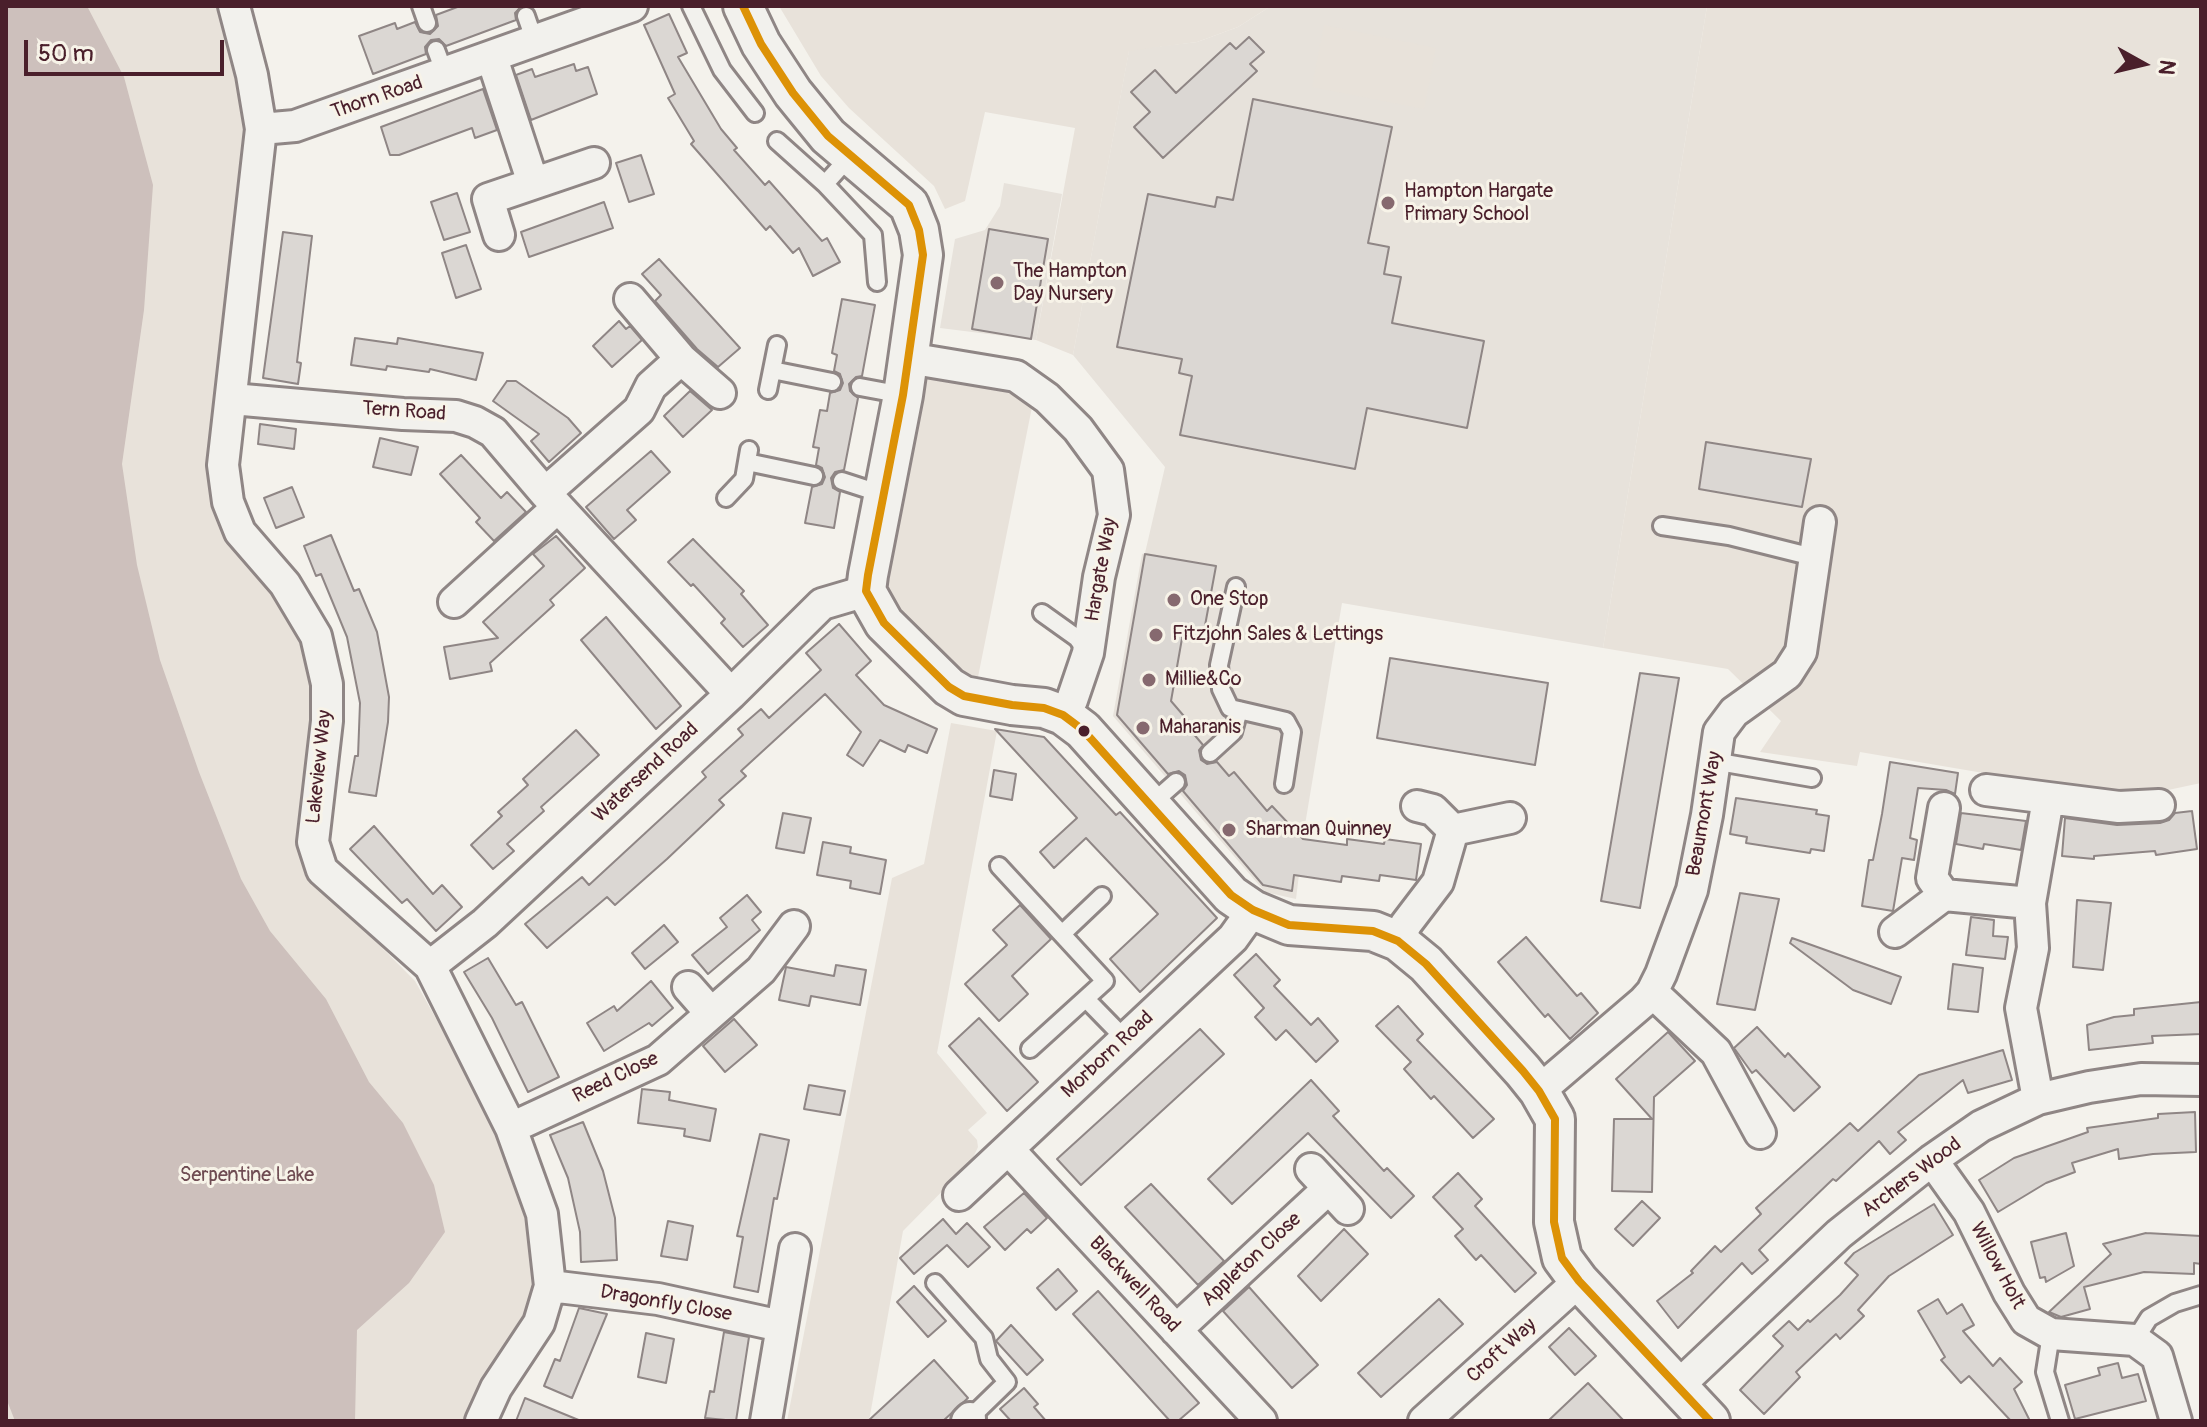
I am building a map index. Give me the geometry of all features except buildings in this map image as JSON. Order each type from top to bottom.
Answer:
[{"type":"street","name":"Lakeview Way","points":[[234,6],[252,75],[261,129],[223,465],[228,502],[240,532],[285,584],[316,636],[327,684],[327,721],[313,842],[322,870],[430,966],[511,1128],[542,1214],[550,1286],[539,1323],[496,1388],[481,1421]]},
{"type":"street","name":"Thorn Road","points":[[261,129],[295,126],[441,62],[492,58],[530,29],[632,6]]},
{"type":"street","points":[[743,6],[761,44],[793,93],[828,136],[909,205],[919,230],[923,255],[906,377],[866,591],[884,623],[949,687],[964,696],[1044,708],[1063,715],[1083,730],[1163,794],[1231,895],[1253,910],[1289,925],[1373,931],[1398,941],[1426,964],[1539,1091],[1555,1119],[1554,1222],[1562,1258],[1579,1281],[1710,1421]]},
{"type":"street","points":[[492,58],[533,183]]},
{"type":"street","points":[[499,235],[488,199],[594,163]]},
{"type":"street","points":[[630,299],[681,359],[720,393]]},
{"type":"street","points":[[454,602],[639,410],[651,386],[681,359]]},
{"type":"street","name":"Hargate Way","points":[[906,377],[1016,376],[1047,398],[1078,429],[1108,470],[1114,515],[1099,577],[1088,653],[1072,700],[1063,715]]},
{"type":"street","name":"Tern Road","points":[[232,399],[456,416],[493,432],[731,694]]},
{"type":"street","name":"Beaumont Way","points":[[1539,1091],[1652,992],[1661,974],[1692,890],[1719,732],[1734,712],[1787,674],[1801,652],[1820,522]]},
{"type":"street","name":"Watersend Road","points":[[430,966],[485,923],[731,694],[822,604],[866,591]]},
{"type":"street","points":[[1986,790],[2119,807],[2159,805]]},
{"type":"street","points":[[2038,1099],[2021,1008],[2033,948],[2030,903],[2048,799]]},
{"type":"street","points":[[1417,806],[1433,810],[1453,830]]},
{"type":"street","points":[[1944,808],[1932,878],[1944,895]]},
{"type":"street","points":[[1453,830],[1510,818]]},
{"type":"street","points":[[1398,941],[1406,924],[1438,882],[1453,830]]},
{"type":"street","points":[[1895,932],[1944,895],[2030,903]]},
{"type":"street","name":"Morborn Road","points":[[959,1195],[1233,938],[1253,910]]},
{"type":"street","name":"Reed Close","points":[[511,1128],[658,1060],[761,970],[794,926]]},
{"type":"street","points":[[688,987],[710,1012]]},
{"type":"street","points":[[1652,992],[1716,1052],[1760,1133]]},
{"type":"street","name":"Archers Wood","points":[[1677,1387],[1839,1234],[1932,1160],[1981,1126],[2038,1099],[2089,1087],[2141,1079],[2201,1080]]},
{"type":"street","name":"Blackwell Road","points":[[1008,1149],[1261,1421]]},
{"type":"street","name":"Willow Holt","points":[[1932,1160],[1969,1212],[2009,1293],[2026,1320],[2051,1334]]},
{"type":"street","name":"Appleton Close","points":[[1176,1330],[1329,1189]]},
{"type":"street","points":[[766,1421],[795,1249]]},
{"type":"street","name":"Croft Way","points":[[1424,1421],[1579,1281]]},
{"type":"street","name":"Dragonfly Close","points":[[550,1286],[658,1299],[781,1326]]},
{"type":"street","points":[[2051,1334],[2135,1340],[2157,1356],[2176,1421]]},
{"type":"lane","points":[[421,6],[427,23]]},
{"type":"lane","points":[[691,6],[722,70],[755,113]]},
{"type":"lane","points":[[777,141],[825,184],[873,235],[877,282]]},
{"type":"lane","points":[[825,184],[851,155]]},
{"type":"lane","points":[[768,390],[777,345]]},
{"type":"lane","points":[[772,370],[832,382]]},
{"type":"lane","points":[[860,387],[906,377]]},
{"type":"lane","points":[[726,498],[744,479],[748,456],[814,476]]},
{"type":"lane","points":[[842,481],[882,494]]},
{"type":"lane","points":[[1662,526],[1729,536],[1813,557]]},
{"type":"lane","points":[[1236,587],[1219,665],[1221,689],[1230,708],[1286,721],[1292,732],[1284,784]]},
{"type":"lane","points":[[1042,613],[1077,638],[1088,653]]},
{"type":"lane","points":[[1210,753],[1233,732],[1239,710]]},
{"type":"lane","points":[[1713,761],[1812,778]]},
{"type":"lane","points":[[999,866],[1105,981],[1030,1049]]},
{"type":"lane","points":[[1062,934],[1102,896]]},
{"type":"lane","points":[[1087,1000],[1125,1039]]},
{"type":"lane","points":[[935,1283],[984,1338],[989,1359],[1007,1382],[969,1420]]},
{"type":"lane","points":[[2135,1340],[2149,1318],[2175,1303],[2201,1295]]},
{"type":"lane","points":[[2051,1334],[2045,1372],[2060,1421]]},
{"type":"shaded area","name":"Serpentine Lake","points":[[6,6],[87,6],[124,77],[153,185],[144,310],[122,464],[137,565],[160,660],[241,879],[270,931],[326,999],[369,1082],[403,1123],[434,1185],[445,1232],[409,1283],[357,1330],[355,1421],[15,1421],[6,1398]]},
{"type":"shaded area","name":"Hampton Hargate Primary School","points":[[1271,6],[1707,6],[1603,648],[1342,603],[1305,825],[1296,899],[1265,892],[1113,716],[1142,554],[1145,553],[1165,467],[1073,355],[1129,50],[1197,42],[1238,27]]},
{"type":"shaded area","name":"The Hampton Day Nursery","points":[[1004,183],[1062,194],[1036,340],[940,328],[955,239],[985,230],[1000,206]]},
{"type":"green space","name":"Serpentine Lake","points":[[6,6],[220,6],[241,71],[249,130],[213,443],[308,649],[317,694],[314,879],[415,981],[487,1110],[514,1167],[528,1213],[534,1286],[529,1309],[519,1337],[468,1421],[6,1421]]},
{"type":"green space","points":[[779,6],[1271,6],[1238,27],[1197,42],[1129,51],[1073,355],[1036,340],[1075,128],[985,112],[965,201],[945,209],[934,186],[849,108],[821,76]]},
{"type":"green space","points":[[1707,6],[2201,6],[2201,783],[2168,790],[2101,793],[1860,752],[1857,766],[1760,752],[1781,721],[1728,669],[1603,648]]},
{"type":"green space","points":[[1324,25],[1436,48],[1424,109],[1312,87]]},
{"type":"green space","points":[[932,375],[1034,397],[977,682],[946,669],[905,625],[877,574],[920,380]]},
{"type":"green space","points":[[951,723],[997,731],[937,1053],[987,1113],[968,1130],[977,1140],[978,1147],[971,1162],[903,1231],[869,1421],[787,1421],[892,878],[924,864]]},
{"type":"transit line","points":[[743,6],[761,44],[793,93],[828,136],[909,205],[919,230],[923,255],[903,395],[866,591],[884,623],[949,687],[964,696],[1044,708],[1063,715],[1083,730],[1231,895],[1253,910],[1289,925],[1373,931],[1398,941],[1426,964],[1523,1071],[1555,1119],[1554,1222],[1562,1258],[1579,1281],[1710,1421]]},
{"type":"place","name":"Hampton Hargate Primary School","points":[[1388,203]]},
{"type":"place","name":"The Hampton Day Nursery","points":[[997,283]]},
{"type":"place","name":"One Stop","points":[[1174,600]]},
{"type":"place","name":"Fitzjohn Sales & Lettings","points":[[1156,635]]},
{"type":"place","name":"Millie&Co","points":[[1149,680]]},
{"type":"place","name":"Maharanis","points":[[1143,728]]},
{"type":"place","name":"Sharman Quinney","points":[[1229,830]]}]
